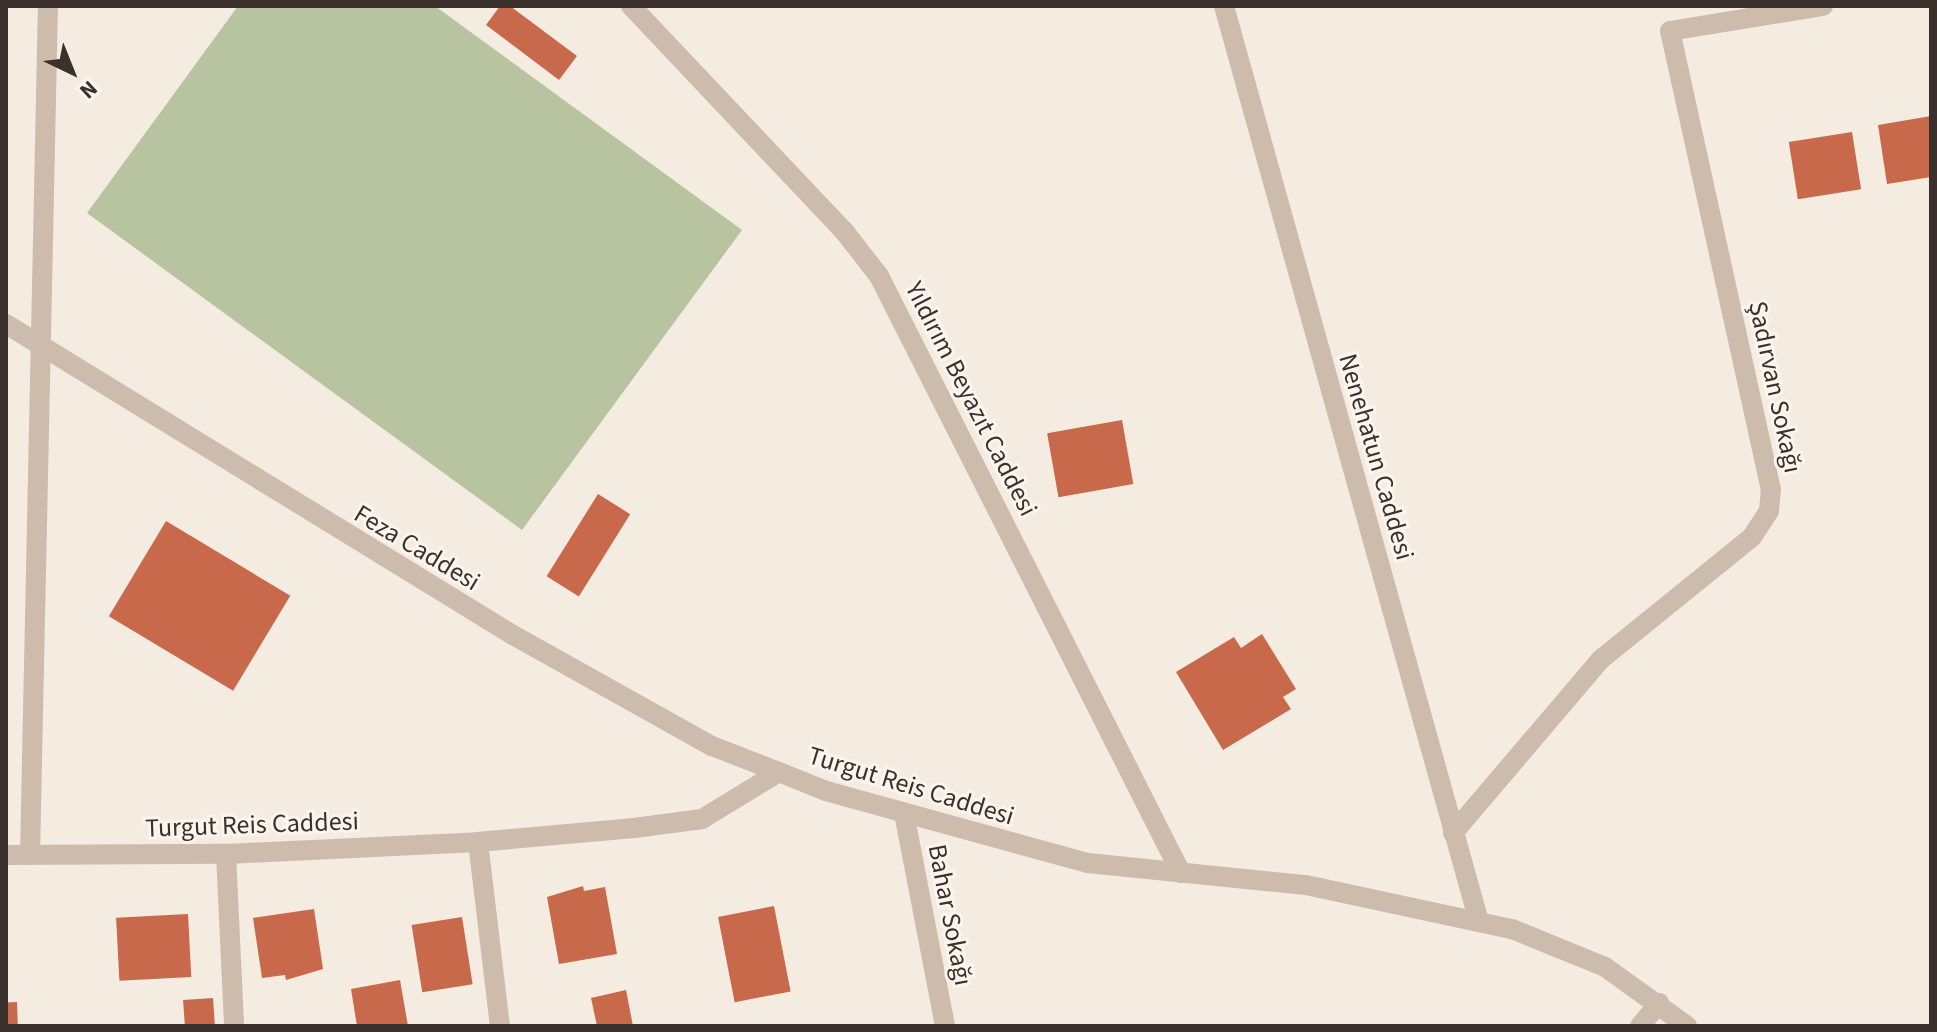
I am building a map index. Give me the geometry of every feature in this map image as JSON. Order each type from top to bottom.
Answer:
[{"type":"street","points":[[30,855],[48,6]]},
{"type":"street","name":"Yıldırım Beyazıt Caddesi","points":[[631,6],[844,231],[879,276],[1181,873]]},
{"type":"street","name":"Nenehatun Caddesi","points":[[1224,6],[1479,922]]},
{"type":"street","name":"Şadırvan Sokağı","points":[[1453,833],[1600,660],[1752,537],[1769,511],[1771,490],[1670,31],[1823,6]]},
{"type":"street","name":"Feza Caddesi","points":[[6,324],[39,348],[513,635],[712,746],[779,772]]},
{"type":"street","name":"Turgut Reis Caddesi","points":[[6,855],[226,854],[478,842],[702,819],[779,772],[904,813],[1088,863],[1306,885],[1512,929],[1605,967],[1687,1026]]},
{"type":"street","name":"Bahar Sokağı","points":[[904,813],[945,1026]]},
{"type":"street","points":[[478,842],[500,1026]]},
{"type":"street","points":[[226,854],[234,1026]]},
{"type":"street","points":[[1640,1026],[1659,1003]]},
{"type":"green space","points":[[238,6],[435,6],[742,230],[522,530],[87,213]]},
{"type":"building","points":[[500,6],[510,6],[577,56],[559,80],[486,25]]},
{"type":"building","points":[[1931,116],[1931,177],[1887,184],[1878,125]]},
{"type":"building","points":[[1852,132],[1861,189],[1798,199],[1789,142]]},
{"type":"building","points":[[1122,420],[1133,484],[1058,497],[1047,433]]},
{"type":"building","points":[[598,494],[630,514],[579,596],[547,576]]},
{"type":"building","points":[[166,521],[290,596],[233,691],[109,616]]},
{"type":"building","points":[[1262,634],[1296,689],[1283,697],[1291,709],[1223,750],[1176,672],[1234,637],[1241,648]]},
{"type":"building","points":[[583,886],[584,891],[605,887],[617,954],[559,964],[547,897]]},
{"type":"building","points":[[774,906],[791,991],[735,1002],[718,917]]},
{"type":"building","points":[[314,909],[323,969],[286,980],[285,975],[262,978],[253,918]]},
{"type":"building","points":[[188,914],[191,977],[119,981],[116,918]]},
{"type":"building","points":[[462,917],[473,984],[422,992],[412,925]]},
{"type":"building","points":[[400,980],[408,1026],[357,1026],[351,989]]},
{"type":"building","points":[[626,990],[633,1026],[597,1026],[591,998]]},
{"type":"building","points":[[213,998],[215,1026],[185,1026],[183,1000]]},
{"type":"building","points":[[6,1002],[17,1002],[18,1026],[7,1026]]}]
